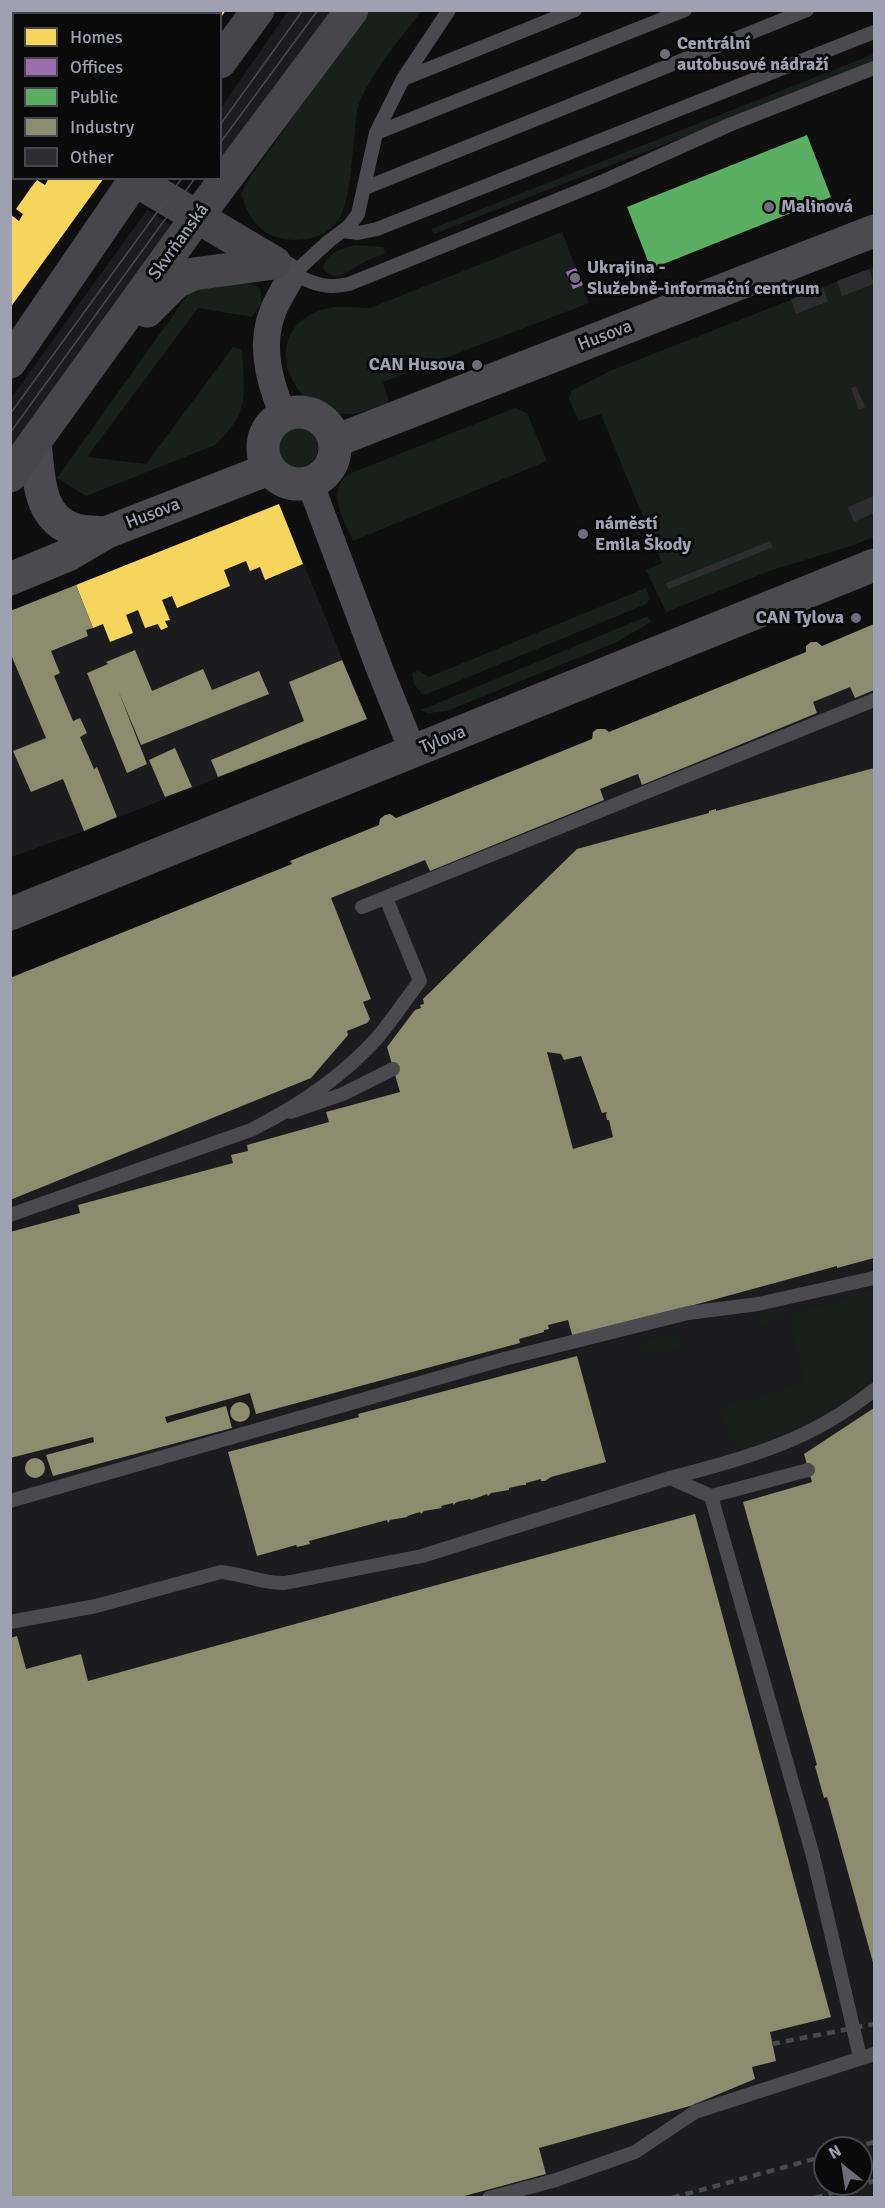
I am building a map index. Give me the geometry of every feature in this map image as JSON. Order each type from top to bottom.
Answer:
[{"type":"main road","points":[[222,59],[258,10]]},
{"type":"main road","name":"Skvrňanská","points":[[10,476],[197,217],[352,10]]},
{"type":"main road","points":[[10,362],[135,180]]},
{"type":"main road","points":[[138,180],[284,269]]},
{"type":"main road","points":[[89,369],[169,289],[184,278],[211,270],[284,269]]},
{"type":"street","name":"Husova","points":[[335,441],[874,231]]},
{"type":"street","points":[[283,414],[271,381],[267,362],[267,341],[284,269]]},
{"type":"street","points":[[294,411],[305,411],[325,421],[332,430],[335,441],[336,451],[333,461],[327,471],[310,483],[287,482],[277,477],[269,469],[263,457],[264,438],[273,422],[283,414],[294,411]]},
{"type":"street","points":[[35,442],[44,502],[56,520],[77,530],[105,532]]},
{"type":"street","name":"Husova","points":[[10,579],[57,560],[105,532],[269,469]]},
{"type":"street","points":[[310,483],[413,752]]},
{"type":"street","name":"Tylova","points":[[10,914],[874,565]]},
{"type":"lane","points":[[403,79],[575,10]]},
{"type":"lane","points":[[376,133],[685,10]]},
{"type":"lane","points":[[365,188],[807,10]]},
{"type":"lane","points":[[284,269],[343,231],[358,214],[376,133],[403,79],[451,12]]},
{"type":"lane","points":[[343,231],[358,233],[377,229],[874,32]]},
{"type":"lane","points":[[284,269],[319,286],[334,287],[349,284],[604,181],[729,125],[874,68]]},
{"type":"lane","points":[[362,907],[874,700]]},
{"type":"lane","points":[[275,1118],[337,1075],[378,1037],[420,981],[386,898]]},
{"type":"lane","points":[[10,1215],[251,1130],[275,1118],[343,1094],[393,1069]]},
{"type":"lane","points":[[10,1501],[504,1359],[688,1313],[758,1304],[874,1278]]},
{"type":"lane","points":[[10,1622],[96,1606],[221,1572],[237,1573],[268,1584],[285,1583],[422,1556],[670,1478],[750,1457],[798,1438],[851,1408],[874,1390]]},
{"type":"lane","points":[[670,1478],[711,1496],[808,1470]]},
{"type":"lane","points":[[711,1496],[813,1856],[860,2057]]},
{"type":"lane","points":[[489,2198],[556,2180],[635,2152],[695,2112],[874,2054]]},
{"type":"shaded area","points":[[288,11],[332,11],[222,158],[222,107]]},
{"type":"shaded area","points":[[369,11],[422,11],[379,68],[358,106],[349,188],[339,219],[323,234],[312,238],[288,240],[267,233],[255,222],[241,194],[251,176]]},
{"type":"shaded area","points":[[874,54],[874,63],[434,234],[431,229]]},
{"type":"shaded area","points":[[147,210],[173,226],[11,449],[11,398]]},
{"type":"shaded area","points":[[562,232],[589,303],[383,382],[389,402],[365,411],[340,414],[323,410],[308,400],[296,387],[289,372],[286,355],[288,339],[297,325],[312,314],[334,307],[370,308]]},
{"type":"shaded area","points":[[356,245],[383,247],[385,253],[342,275],[333,276],[323,269],[331,255]]},
{"type":"shaded area","points":[[874,267],[874,537],[772,570],[666,612],[646,570],[662,563],[601,414],[579,421],[569,399],[571,391],[610,371]]},
{"type":"shaded area","points":[[218,272],[260,288],[262,302],[252,317],[198,308],[87,457],[146,464],[233,347],[242,350],[244,391],[240,412],[227,433],[215,445],[86,496],[57,478],[201,276]]},
{"type":"shaded area","points":[[515,408],[527,413],[547,461],[353,541],[341,515],[337,497],[342,481],[349,474]]},
{"type":"shaded area","points":[[298,427],[312,433],[318,447],[312,461],[298,467],[284,461],[278,447],[284,433]]},
{"type":"shaded area","points":[[279,504],[367,719],[84,831],[11,857],[11,611]]},
{"type":"shaded area","points":[[646,588],[649,597],[648,602],[644,605],[427,694],[422,694],[414,684],[412,673],[419,671],[429,677]]},
{"type":"shaded area","points":[[648,616],[651,622],[617,642],[447,711],[428,713],[421,710]]},
{"type":"shaded area","points":[[874,625],[874,2197],[11,2198],[11,979],[292,865],[380,826],[381,820],[392,815],[396,819],[593,739],[594,734],[605,729],[609,732],[806,653],[806,649],[816,643],[823,646]]},
{"type":"shaded area","points":[[874,1291],[874,1377],[845,1403],[840,1401],[806,1423],[746,1450],[735,1444],[725,1426],[720,1407],[806,1383],[789,1318],[759,1326],[761,1317],[771,1311],[784,1316]]},
{"type":"shaded area","points":[[674,1333],[683,1338],[688,1345],[644,1357],[640,1342]]},
{"type":"building: Homes","points":[[10,10],[43,10],[45,12],[12,12],[12,77],[10,79]]},
{"type":"building: Homes","points":[[178,10],[226,10],[222,16],[222,12],[177,12]]},
{"type":"building: Homes","points":[[37,180],[45,185],[48,180],[103,180],[10,308],[10,214],[19,221],[23,214],[16,209]]},
{"type":"building: Homes","points":[[279,504],[303,564],[265,580],[260,567],[250,571],[246,561],[224,570],[230,586],[177,608],[172,596],[162,600],[170,620],[165,621],[168,627],[161,630],[158,624],[145,628],[138,610],[126,615],[133,633],[110,642],[103,624],[93,628],[76,585]]},
{"type":"building: Offices","name":"Ukrajina - Služebně-informační centrum","points":[[576,268],[583,285],[573,289],[566,272]]},
{"type":"building: Public","points":[[84,10],[151,10],[150,12],[83,12]]},
{"type":"building: Public","points":[[807,135],[831,197],[651,269],[627,207]]},
{"type":"building: Industry","points":[[76,585],[93,628],[86,630],[88,636],[51,651],[60,673],[54,676],[73,721],[80,718],[87,733],[80,737],[94,769],[97,767],[117,817],[84,831],[63,779],[31,792],[13,751],[46,738],[12,657],[10,658],[10,611]]},
{"type":"building: Industry","points":[[874,624],[874,690],[855,698],[850,687],[813,702],[817,713],[642,785],[638,774],[600,789],[604,800],[430,871],[425,860],[331,898],[371,999],[363,1002],[370,1019],[367,1023],[347,1031],[348,1035],[311,1078],[10,1200],[10,978],[292,864],[290,861],[379,825],[380,819],[385,815],[390,814],[396,818],[592,739],[593,732],[597,729],[605,729],[609,732],[806,652],[806,646],[811,642],[817,642],[822,646]]},
{"type":"building: Industry","points":[[135,650],[152,691],[203,669],[212,690],[259,671],[269,694],[141,745],[118,690],[147,764],[127,773],[87,673]]},
{"type":"building: Industry","points":[[342,660],[367,719],[218,777],[211,760],[304,721],[289,682]]},
{"type":"building: Industry","points":[[175,748],[192,787],[165,797],[149,760]]},
{"type":"building: Industry","points":[[874,768],[874,1258],[573,1338],[568,1320],[548,1325],[549,1329],[544,1332],[519,1339],[520,1343],[256,1414],[250,1393],[165,1417],[167,1423],[226,1406],[232,1428],[53,1476],[46,1455],[94,1442],[93,1437],[10,1458],[10,1232],[80,1213],[78,1205],[233,1163],[231,1155],[248,1151],[247,1145],[329,1122],[326,1112],[400,1092],[387,1047],[415,1010],[424,1004],[423,999],[577,849],[709,813],[716,809],[716,811]],"holes":[[[547,1052],[561,1054],[564,1060],[581,1056],[602,1113],[607,1112],[607,1120],[609,1120],[613,1137],[573,1149]]]},
{"type":"building: Industry","points":[[577,1356],[606,1462],[551,1477],[545,1481],[541,1479],[509,1488],[509,1490],[491,1493],[488,1496],[487,1494],[424,1511],[421,1514],[420,1512],[390,1520],[388,1523],[387,1520],[309,1541],[310,1544],[297,1547],[296,1545],[257,1556],[228,1452],[359,1417],[358,1414]]},
{"type":"building: Industry","points":[[236,1402],[244,1402],[250,1408],[250,1416],[244,1422],[236,1422],[230,1416],[230,1408]]},
{"type":"building: Industry","points":[[874,1408],[874,1966],[827,1797],[824,1798],[815,1766],[817,1765],[743,1502],[812,1482],[804,1454]]},
{"type":"building: Industry","points":[[31,1458],[39,1458],[45,1464],[45,1472],[39,1478],[31,1478],[25,1472],[25,1464]]},
{"type":"building: Industry","points":[[695,1514],[831,2017],[770,2032],[776,2061],[752,2067],[755,2079],[690,2106],[539,2148],[546,2174],[457,2198],[10,2198],[10,1638],[17,1636],[26,1669],[81,1654],[88,1681]]},
{"type":"building: Other","points":[[869,269],[874,284],[842,296],[837,281]]},
{"type":"building: Other","points":[[823,287],[828,301],[796,314],[791,299]]},
{"type":"building: Other","points":[[856,386],[865,407],[859,410],[851,388]]},
{"type":"building: Other","points":[[874,496],[874,513],[854,522],[848,507]]},
{"type":"building: Other","points":[[770,541],[773,547],[669,589],[666,583]]},
{"type":"tram line","points":[[222,122],[303,10]]},
{"type":"tram line","points":[[222,140],[318,10]]},
{"type":"tram line","points":[[10,414],[181,180]]},
{"type":"tram line","points":[[10,433],[194,180]]},
{"type":"railway","points":[[772,2044],[874,2024]]},
{"type":"railway","points":[[672,2198],[813,2159]]},
{"type":"railway","points":[[815,2198],[874,2181]]},
{"type":"place","name":"Centrální autobusové nádraží","points":[[665,54]]},
{"type":"place","name":"Malinová","points":[[769,207]]},
{"type":"place","name":"Ukrajina - Služebně-informační centrum","points":[[575,278]]},
{"type":"place","name":"CAN Husova","points":[[477,365]]},
{"type":"place","name":"náměstí Emila Škody","points":[[583,534]]},
{"type":"place","name":"CAN Tylova","points":[[856,618]]}]
